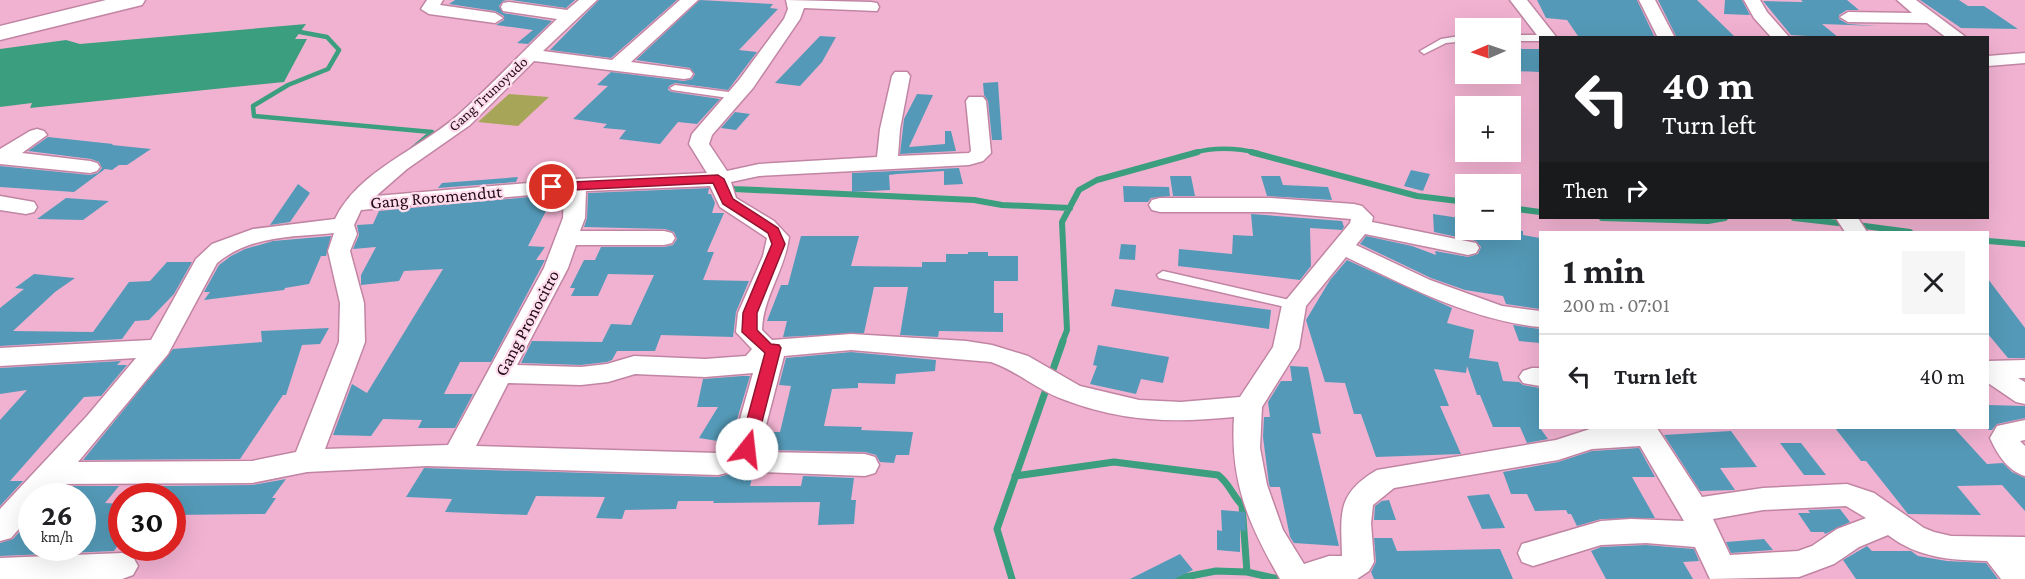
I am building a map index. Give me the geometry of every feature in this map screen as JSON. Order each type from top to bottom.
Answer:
[{"type":"street","points":[[0,33],[134,0]]},
{"type":"street","points":[[435,0],[429,9],[495,18]]},
{"type":"street","name":"Gang Trunoyudo","points":[[348,215],[400,165],[463,121],[529,55],[590,0]]},
{"type":"street","points":[[618,64],[690,0]]},
{"type":"street","points":[[1518,0],[1547,36]]},
{"type":"street","points":[[1647,0],[1666,36]]},
{"type":"street","points":[[1752,0],[1760,14],[1780,36]]},
{"type":"street","points":[[1905,0],[1956,36]]},
{"type":"street","points":[[770,348],[749,332],[750,313],[775,256],[778,237],[755,218],[728,201],[718,179],[717,169],[702,152],[699,144],[702,134],[755,72],[792,19],[796,9],[795,1],[871,7]]},
{"type":"street","points":[[509,7],[571,16]]},
{"type":"street","points":[[1848,17],[1930,18]]},
{"type":"street","points":[[529,55],[618,64],[680,81]]},
{"type":"street","points":[[1989,61],[2025,58]]},
{"type":"street","points":[[887,163],[890,129],[901,76]]},
{"type":"street","name":"Gang Roromendut","points":[[0,529],[159,348],[208,259],[220,248],[247,237],[348,215],[575,185],[718,179],[759,170],[969,159],[981,153],[976,101]]},
{"type":"street","points":[[1,157],[37,135]]},
{"type":"street","points":[[1,157],[90,167]]},
{"type":"street","name":"Gang Pronocitro","points":[[457,455],[556,268],[574,218],[575,185]]},
{"type":"street","points":[[0,203],[26,207]]},
{"type":"street","points":[[1160,205],[1249,204],[1354,211],[1362,217],[1359,226],[1294,305],[1286,348],[1248,406],[1245,448],[1252,485],[1269,533],[1296,579],[1329,569],[1348,569],[1358,562],[1355,506],[1368,487],[1387,478],[1558,450],[1590,439],[1645,431],[1700,522],[1723,573],[1799,564],[1823,555],[1848,538],[1891,521]]},
{"type":"street","points":[[307,461],[352,342],[352,303],[339,251],[346,234],[348,215]]},
{"type":"street","points":[[1359,226],[1468,248]]},
{"type":"street","points":[[567,238],[664,238]]},
{"type":"street","points":[[1342,247],[1422,285],[1498,313],[1539,319]]},
{"type":"street","points":[[500,374],[581,376],[608,373],[634,365],[705,368],[753,364],[770,348],[851,342],[992,354],[1019,362],[1072,393],[1139,410],[1181,412],[1248,406]]},
{"type":"street","points":[[0,357],[159,348]]},
{"type":"street","points":[[735,460],[747,449],[770,348]]},
{"type":"street","points":[[1989,371],[2025,369]]},
{"type":"street","points":[[1989,372],[2025,395]]},
{"type":"street","points":[[2025,430],[2007,433],[2004,438],[2007,446],[2025,465]]},
{"type":"street","points":[[51,473],[252,472],[307,461],[365,456],[457,455],[681,464],[718,464],[735,460],[865,465]]},
{"type":"street","points":[[1533,553],[1557,548],[1585,536],[1662,533],[1763,499],[1847,495],[1864,501],[1913,537],[1931,544],[2010,550],[2019,579]]},
{"type":"street","points":[[0,572],[122,566]]},
{"type":"lane","points":[[1521,38],[1539,38]]},
{"type":"lane","points":[[1424,51],[1444,41],[1455,40]]},
{"type":"lane","points":[[680,81],[736,96]]},
{"type":"lane","points":[[1163,275],[1294,305]]},
{"type":"shaded area","points":[[306,24],[295,39],[307,39],[284,82],[30,108],[32,103],[0,107],[0,49],[66,40],[80,44]]},
{"type":"shaded area","points":[[509,94],[549,97],[518,126],[478,122]]},
{"type":"building","points":[[455,0],[507,0],[499,6],[503,13],[552,21],[528,44],[517,43],[533,30],[496,25],[504,20],[504,16],[495,11],[449,4]]},
{"type":"building","points":[[511,0],[575,0],[566,8]]},
{"type":"building","points":[[599,0],[677,0],[611,58],[550,50]]},
{"type":"building","points":[[700,0],[773,4],[770,8],[778,9],[739,50],[757,52],[728,90],[675,83],[669,86],[668,90],[672,92],[720,99],[697,124],[678,122],[660,144],[619,139],[626,130],[603,128],[607,124],[573,119],[608,86],[597,85],[611,72],[684,81],[692,79],[695,74],[690,68],[636,60]]},
{"type":"building","points":[[1537,0],[1637,0],[1654,36],[1578,36],[1567,20],[1546,18]]},
{"type":"building","points":[[1658,0],[1697,0],[1734,36],[1676,36]]},
{"type":"building","points":[[1725,0],[1742,0],[1750,15],[1724,14]]},
{"type":"building","points":[[1801,0],[1847,0],[1859,10],[1847,10],[1839,15],[1839,19],[1848,24],[1878,26],[1822,24],[1837,36],[1791,35],[1763,1],[1803,2]]},
{"type":"building","points":[[1920,0],[1959,0],[1968,6],[1984,6],[2018,29],[1961,28]]},
{"type":"building","points":[[820,36],[836,37],[822,62],[800,86],[775,83]]},
{"type":"building","points":[[1521,49],[1539,49],[1539,72],[1521,71]]},
{"type":"building","points":[[998,82],[1002,140],[992,140],[988,101],[984,95],[983,83]]},
{"type":"building","points":[[917,94],[933,95],[909,147],[945,144],[945,131],[951,131],[956,151],[900,154],[904,119]]},
{"type":"building","points":[[735,112],[750,114],[736,130],[721,128]]},
{"type":"building","points":[[48,137],[151,149],[127,165],[119,165],[112,170],[105,169],[74,192],[0,187],[0,166],[90,175],[98,173],[102,168],[99,162],[91,159],[28,151]]},
{"type":"building","points":[[959,168],[963,184],[944,185],[944,171],[897,174],[889,175],[890,190],[852,192],[852,173]]},
{"type":"building","points":[[1411,170],[1430,174],[1423,191],[1404,186]]},
{"type":"building","points":[[1170,176],[1191,176],[1195,196],[1173,196]]},
{"type":"building","points":[[1261,176],[1280,176],[1283,185],[1328,187],[1332,200],[1267,196]]},
{"type":"building","points":[[518,177],[516,182],[438,188],[442,183]]},
{"type":"building","points":[[298,184],[310,193],[290,222],[270,225]]},
{"type":"building","points":[[1123,186],[1169,187],[1170,196],[1151,198],[1148,202],[1124,202]]},
{"type":"building","points":[[709,188],[708,194],[711,194],[715,203],[712,213],[724,213],[707,252],[714,252],[703,280],[749,281],[736,312],[733,337],[661,335],[655,351],[617,351],[612,360],[607,362],[581,365],[521,363],[532,341],[602,342],[611,324],[631,325],[654,275],[608,274],[598,296],[571,296],[575,288],[570,288],[584,260],[595,260],[601,247],[664,247],[673,245],[677,239],[674,232],[665,229],[584,227],[587,218],[588,193]]},
{"type":"building","points":[[562,194],[561,210],[546,211],[528,246],[545,247],[536,260],[545,260],[491,362],[460,362],[444,394],[473,394],[455,428],[418,428],[422,420],[383,419],[371,436],[333,435],[352,384],[367,393],[443,269],[404,271],[399,281],[361,285],[361,275],[376,247],[353,249],[359,235],[357,225],[373,224],[379,211]]},
{"type":"building","points":[[66,198],[109,201],[83,220],[37,219]]},
{"type":"building","points":[[1251,214],[1342,221],[1344,227],[1342,230],[1310,228],[1311,266],[1300,280],[1178,266],[1179,249],[1232,254],[1233,235],[1253,236]]},
{"type":"building","points":[[1433,214],[1455,217],[1455,236],[1434,232]]},
{"type":"building","points":[[1521,231],[1523,235],[1539,238],[1539,309],[1506,304],[1503,296],[1465,290],[1431,278],[1360,244],[1366,236],[1412,246],[1436,255],[1435,251],[1468,257],[1478,254],[1481,247],[1476,241],[1471,240],[1521,240]]},
{"type":"building","points":[[331,236],[326,256],[321,256],[309,284],[284,290],[204,300],[210,292],[204,292],[219,265],[231,256],[245,249],[273,241]]},
{"type":"building","points":[[801,236],[859,236],[851,266],[922,267],[922,262],[946,262],[946,254],[968,254],[968,252],[988,252],[988,256],[1018,256],[1018,281],[994,281],[994,313],[1003,313],[1003,332],[939,331],[938,337],[900,335],[908,287],[874,287],[864,333],[783,337],[787,321],[767,321],[781,285],[788,285]]},
{"type":"building","points":[[1121,244],[1136,245],[1135,260],[1119,259]]},
{"type":"building","points":[[1347,260],[1452,308],[1447,323],[1474,330],[1469,358],[1498,362],[1503,381],[1519,382],[1539,388],[1539,429],[1548,439],[1527,443],[1520,427],[1493,427],[1480,395],[1477,395],[1467,366],[1466,373],[1434,369],[1449,406],[1440,406],[1461,454],[1376,457],[1361,414],[1354,414],[1345,383],[1325,382],[1306,320],[1330,280]]},
{"type":"building","points":[[167,262],[192,262],[174,294],[149,320],[135,321],[122,339],[0,346],[0,308],[24,289],[15,288],[34,274],[75,278],[55,292],[13,331],[93,332],[129,282],[150,281]]},
{"type":"building","points":[[1989,280],[2025,328],[2025,358],[2008,358],[1989,335]]},
{"type":"building","points":[[1115,289],[1271,310],[1269,329],[1111,306]]},
{"type":"building","points":[[1513,325],[1539,329],[1539,343],[1519,341]]},
{"type":"building","points":[[329,328],[320,344],[302,345],[286,395],[283,395],[240,459],[83,460],[173,349],[262,342],[261,331]]},
{"type":"building","points":[[1098,345],[1169,357],[1163,383],[1141,379],[1136,394],[1090,384],[1097,366],[1093,365]]},
{"type":"building","points":[[851,352],[936,360],[935,371],[896,374],[895,384],[858,383],[858,388],[832,389],[824,426],[913,432],[909,455],[896,455],[894,463],[880,462],[876,455],[865,452],[768,450],[774,432],[780,432],[791,386],[779,385],[786,358]]},
{"type":"building","points":[[121,361],[117,365],[127,365],[101,396],[84,397],[10,481],[23,481],[18,483],[18,486],[0,506],[0,420],[27,390],[0,394],[0,368]]},
{"type":"building","points":[[1290,366],[1308,367],[1321,434],[1312,433],[1339,546],[1294,543],[1290,537],[1280,487],[1270,487],[1269,484],[1263,437],[1264,417],[1270,417],[1268,402],[1281,381],[1292,381]]},
{"type":"building","points":[[750,376],[730,443],[699,438],[718,407],[697,407],[703,379]]},
{"type":"building","points":[[1989,405],[2025,406],[2025,418],[1997,424],[1992,430],[1988,430]]},
{"type":"building","points":[[1836,429],[1955,429],[1987,464],[2003,463],[2012,472],[2025,478],[2025,511],[2002,485],[1957,486],[1981,515],[1908,514],[1866,461],[1861,461]]},
{"type":"building","points":[[1731,431],[1757,467],[1720,468],[1735,490],[1700,491],[1664,435]]},
{"type":"building","points":[[1780,443],[1801,443],[1826,475],[1804,475]]},
{"type":"building","points":[[1639,448],[1655,477],[1632,477],[1655,518],[1601,519],[1577,526],[1571,514],[1568,514],[1566,510],[1535,511],[1527,494],[1511,494],[1503,472],[1558,462],[1592,451]]},
{"type":"building","points":[[424,468],[718,477],[735,473],[753,474],[750,486],[801,486],[803,476],[854,478],[851,500],[856,500],[854,524],[818,525],[820,502],[678,501],[676,509],[625,510],[622,519],[596,518],[605,497],[536,496],[527,515],[445,512],[452,499],[406,497]]},
{"type":"building","points":[[286,479],[272,498],[276,498],[265,514],[186,515],[186,486],[252,485]]},
{"type":"building","points":[[96,486],[108,486],[108,499],[105,503],[108,503],[108,551],[96,552]]},
{"type":"building","points":[[1489,494],[1505,528],[1482,529],[1467,496]]},
{"type":"building","points":[[1389,500],[1396,520],[1374,520],[1375,506],[1382,501]]},
{"type":"building","points":[[1840,509],[1850,522],[1825,534],[1824,532],[1811,532],[1798,513],[1810,513],[1808,510]]},
{"type":"building","points":[[1221,510],[1245,512],[1246,531],[1240,530],[1240,552],[1217,550],[1217,530],[1222,531]]},
{"type":"building","points":[[18,533],[18,555],[0,556],[0,543],[13,539]]},
{"type":"building","points":[[1374,538],[1392,538],[1397,551],[1500,549],[1513,579],[1374,579],[1371,572],[1376,562]]},
{"type":"building","points":[[1764,539],[1773,550],[1731,553],[1726,542]]},
{"type":"building","points":[[1646,545],[1694,549],[1699,561],[1683,562],[1693,579],[1606,579],[1591,551],[1601,547]]},
{"type":"building","points":[[1867,546],[1872,551],[1911,551],[1918,556],[1947,561],[1986,563],[1998,579],[1856,579],[1843,560]]},
{"type":"building","points":[[1180,554],[1193,570],[1174,579],[1130,579]]},
{"type":"waterway","points":[[300,32],[327,37],[339,50],[328,69],[288,85],[253,106],[254,116],[432,132],[412,149]]},
{"type":"waterway","points":[[1197,152],[1226,149],[1258,153]]},
{"type":"waterway","points":[[1069,208],[1079,190],[1097,180],[1197,152]]},
{"type":"waterway","points":[[1193,153],[1197,152]]},
{"type":"waterway","points":[[1251,152],[1417,196],[1455,201]]},
{"type":"waterway","points":[[725,185],[734,189],[974,200],[1002,205],[1069,208]]},
{"type":"waterway","points":[[1062,343],[1067,330],[1062,222],[1069,208]]},
{"type":"waterway","points":[[1521,209],[1539,212]]},
{"type":"waterway","points":[[1637,219],[1708,221],[1719,219]]},
{"type":"waterway","points":[[1803,219],[1847,224]]},
{"type":"waterway","points":[[1857,225],[1902,231]]},
{"type":"waterway","points":[[1989,241],[2025,244]]},
{"type":"waterway","points":[[1016,476],[1063,341]]},
{"type":"waterway","points":[[1016,476],[1114,462],[1218,475],[1242,505],[1247,572]]},
{"type":"waterway","points":[[1012,579],[997,529],[1016,476]]},
{"type":"waterway","points":[[1175,579],[1216,571],[1247,572]]},
{"type":"waterway","points":[[1247,572],[1278,579]]},
{"type":"route","points":[[552,187],[718,179],[728,201],[774,231],[778,237],[775,256],[750,313],[749,332],[767,349],[773,348],[747,449]]}]
